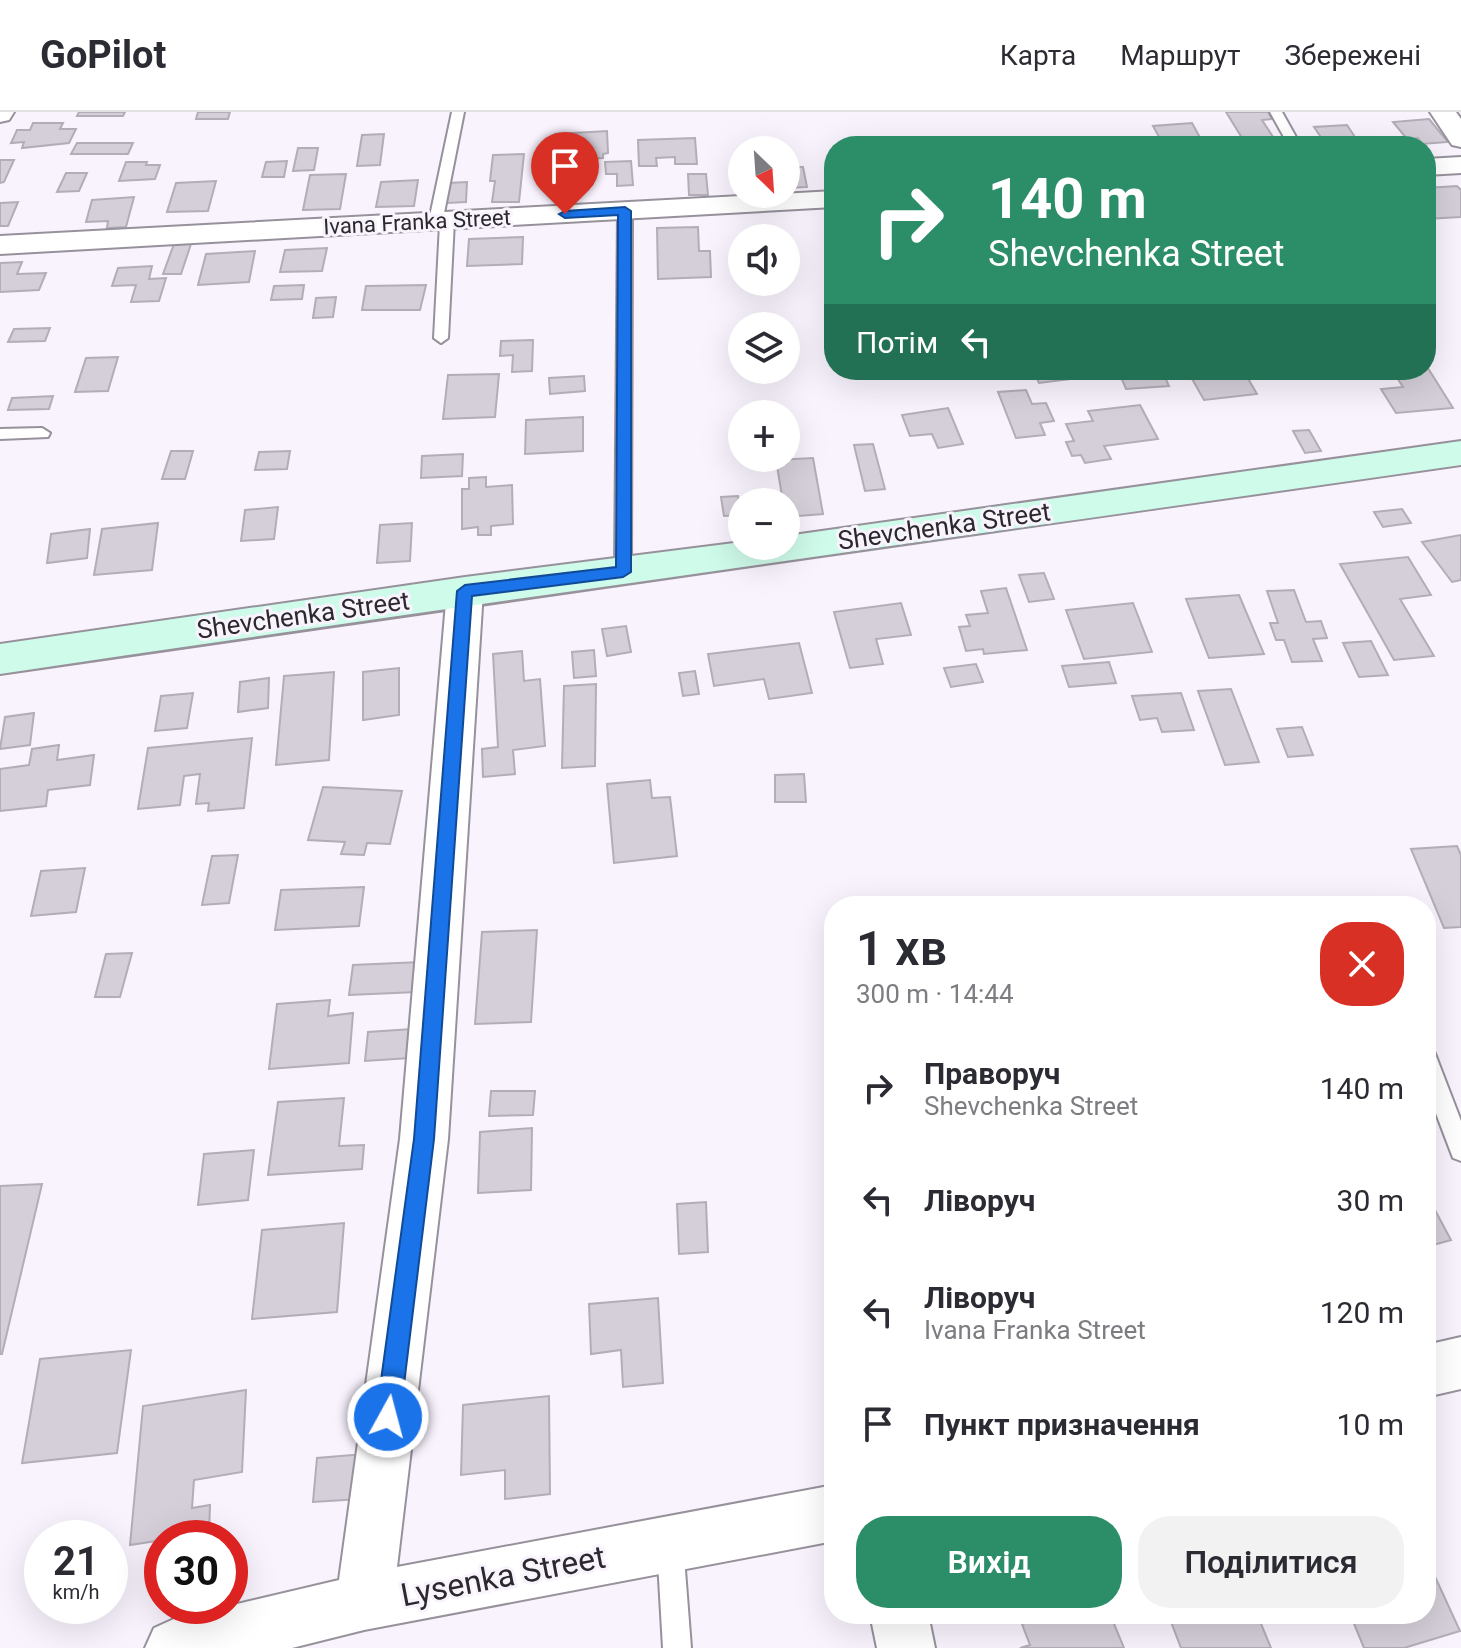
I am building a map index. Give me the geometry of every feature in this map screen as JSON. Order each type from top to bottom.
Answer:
[{"type":"street","points":[[1443,112],[1461,139]]},
{"type":"street","points":[[1436,166],[1461,165]]},
{"type":"street","name":"Ivana Franka Street","points":[[0,245],[824,200]]},
{"type":"street","name":"Shevchenka Street","points":[[0,659],[465,591],[623,572],[1461,453]]},
{"type":"street","points":[[364,1602],[424,1139],[465,591]]},
{"type":"street","points":[[1436,1369],[1461,1363]]},
{"type":"street","name":"Lysenka Street","points":[[174,1648],[364,1602],[824,1515]]},
{"type":"street","points":[[901,1624],[906,1648]]},
{"type":"lane","points":[[441,338],[442,221],[458,112]]},
{"type":"lane","points":[[1276,112],[1289,136]]},
{"type":"lane","points":[[623,572],[625,211]]},
{"type":"lane","points":[[0,434],[42,433]]},
{"type":"lane","points":[[1436,1084],[1461,1150]]},
{"type":"lane","points":[[670,1544],[677,1648]]},
{"type":"building","points":[[79,112],[125,112],[123,116],[77,116]]},
{"type":"building","points":[[198,112],[230,112],[228,119],[196,119]]},
{"type":"building","points":[[1226,112],[1268,112],[1272,119],[1262,120],[1272,136],[1241,136]]},
{"type":"building","points":[[1429,119],[1448,142],[1436,143],[1436,136],[1405,136],[1393,122]]},
{"type":"building","points":[[33,123],[63,123],[60,129],[76,129],[69,143],[22,148],[24,142],[11,143],[17,130],[30,130]]},
{"type":"building","points":[[1192,123],[1199,136],[1158,136],[1153,126]]},
{"type":"building","points":[[1347,125],[1354,136],[1320,136],[1314,127]]},
{"type":"building","points":[[607,131],[608,153],[603,154],[603,158],[584,159],[584,155],[541,157],[541,148],[556,147],[555,134]]},
{"type":"building","points":[[384,134],[380,165],[357,166],[362,135]]},
{"type":"building","points":[[695,138],[697,164],[675,164],[675,157],[656,158],[657,166],[639,166],[638,140]]},
{"type":"building","points":[[77,143],[133,143],[128,154],[71,154]]},
{"type":"building","points":[[298,148],[318,148],[314,170],[293,171]]},
{"type":"building","points":[[524,154],[519,202],[492,202],[495,181],[490,181],[493,155]]},
{"type":"building","points":[[0,160],[14,160],[4,182],[0,183]]},
{"type":"building","points":[[287,161],[284,177],[262,177],[266,162]]},
{"type":"building","points":[[631,161],[633,185],[617,186],[617,174],[606,174],[605,162]]},
{"type":"building","points":[[126,162],[160,165],[155,179],[119,181]]},
{"type":"building","points":[[800,167],[803,167],[807,187],[800,187]]},
{"type":"building","points":[[66,173],[87,173],[79,191],[57,192]]},
{"type":"building","points":[[346,174],[340,209],[303,210],[310,175]]},
{"type":"building","points":[[688,174],[706,174],[708,195],[689,195]]},
{"type":"building","points":[[418,180],[414,206],[376,207],[381,182]]},
{"type":"building","points":[[216,181],[208,211],[167,212],[176,183]]},
{"type":"building","points":[[467,182],[466,202],[447,203],[448,183]]},
{"type":"building","points":[[1457,186],[1461,190],[1461,217],[1436,218],[1436,187]]},
{"type":"building","points":[[134,197],[126,227],[107,228],[108,221],[86,222],[92,200]]},
{"type":"building","points":[[18,202],[8,226],[0,226],[0,203]]},
{"type":"building","points":[[698,227],[699,251],[710,251],[711,277],[658,279],[657,228]]},
{"type":"building","points":[[523,237],[522,264],[467,266],[469,239]]},
{"type":"building","points":[[174,244],[191,244],[181,274],[163,274]]},
{"type":"building","points":[[327,248],[322,271],[280,272],[285,250]]},
{"type":"building","points":[[255,251],[249,282],[198,285],[206,254]]},
{"type":"building","points":[[22,262],[17,274],[46,273],[39,290],[0,292],[0,263]]},
{"type":"building","points":[[152,266],[149,279],[166,278],[159,301],[131,302],[136,285],[112,286],[118,268]]},
{"type":"building","points":[[304,285],[302,299],[271,300],[274,286]]},
{"type":"building","points":[[426,285],[420,310],[362,310],[366,286]]},
{"type":"building","points":[[336,297],[333,317],[313,318],[316,298]]},
{"type":"building","points":[[50,328],[45,341],[8,342],[14,329]]},
{"type":"building","points":[[533,340],[532,371],[512,372],[513,355],[500,356],[501,341]]},
{"type":"building","points":[[118,357],[108,391],[75,392],[86,358]]},
{"type":"building","points":[[499,374],[495,417],[443,419],[448,375]]},
{"type":"building","points":[[584,376],[585,391],[550,394],[549,378]]},
{"type":"building","points":[[1122,380],[1166,380],[1169,386],[1126,389]]},
{"type":"building","points":[[1193,380],[1249,380],[1257,394],[1204,400]]},
{"type":"building","points":[[1398,380],[1435,380],[1453,408],[1396,413],[1381,389],[1403,387]]},
{"type":"building","points":[[1026,390],[1032,404],[1046,403],[1054,421],[1040,423],[1045,435],[1016,438],[998,392]]},
{"type":"building","points":[[53,396],[49,409],[8,410],[12,398]]},
{"type":"building","points":[[1140,405],[1158,439],[1104,446],[1111,459],[1085,463],[1081,455],[1072,456],[1066,442],[1074,441],[1066,424],[1093,421],[1088,411]]},
{"type":"building","points":[[948,408],[963,444],[938,448],[932,434],[910,436],[902,415]]},
{"type":"building","points":[[583,417],[583,451],[525,454],[526,420]]},
{"type":"building","points":[[1309,430],[1321,451],[1305,453],[1293,431]]},
{"type":"building","points":[[873,444],[885,489],[865,491],[854,445]]},
{"type":"building","points":[[171,451],[193,451],[185,479],[162,479]]},
{"type":"building","points":[[290,451],[287,469],[255,470],[259,452]]},
{"type":"building","points":[[463,454],[462,476],[421,478],[422,456]]},
{"type":"building","points":[[813,458],[823,514],[800,516],[800,488],[781,488],[778,472],[800,472],[800,459]]},
{"type":"building","points":[[486,477],[486,487],[512,485],[513,524],[491,526],[491,535],[478,535],[478,527],[462,529],[462,489],[469,489],[469,478]]},
{"type":"building","points":[[721,497],[728,497],[728,516],[724,516]]},
{"type":"building","points":[[278,507],[274,539],[241,541],[245,510]]},
{"type":"building","points":[[1402,509],[1411,523],[1383,527],[1374,512]]},
{"type":"building","points":[[158,523],[152,570],[94,575],[102,529]]},
{"type":"building","points":[[412,523],[410,561],[377,563],[380,525]]},
{"type":"building","points":[[90,529],[87,558],[47,563],[51,534]]},
{"type":"building","points":[[1461,535],[1461,580],[1452,582],[1422,542]]},
{"type":"building","points":[[1408,557],[1431,595],[1400,599],[1434,656],[1394,660],[1340,564]]},
{"type":"building","points":[[1044,573],[1054,599],[1029,602],[1019,575]]},
{"type":"building","points":[[1006,588],[1027,650],[984,654],[983,649],[966,651],[959,627],[970,626],[966,615],[988,613],[981,591]]},
{"type":"building","points":[[1294,590],[1306,622],[1321,621],[1327,638],[1313,639],[1322,661],[1292,662],[1284,640],[1276,640],[1270,623],[1278,623],[1267,591]]},
{"type":"building","points":[[1239,595],[1264,654],[1209,658],[1186,599]]},
{"type":"building","points":[[901,603],[911,635],[876,639],[883,664],[850,668],[834,612]]},
{"type":"building","points":[[1133,603],[1152,652],[1084,659],[1066,610]]},
{"type":"building","points":[[626,626],[631,652],[607,656],[602,629]]},
{"type":"building","points":[[1371,641],[1388,675],[1359,677],[1343,643]]},
{"type":"building","points":[[799,643],[812,693],[769,699],[764,679],[714,686],[708,654]]},
{"type":"building","points":[[594,650],[596,676],[574,678],[572,652]]},
{"type":"building","points":[[522,651],[524,681],[540,679],[545,746],[513,750],[515,774],[483,777],[482,749],[498,747],[493,654]]},
{"type":"building","points":[[1109,662],[1116,683],[1069,687],[1062,666]]},
{"type":"building","points":[[976,664],[983,682],[951,687],[944,668]]},
{"type":"building","points":[[399,668],[399,715],[363,720],[363,672]]},
{"type":"building","points":[[695,671],[699,694],[683,696],[679,673]]},
{"type":"building","points":[[334,672],[329,760],[276,765],[284,676]]},
{"type":"building","points":[[269,678],[268,708],[238,712],[240,682]]},
{"type":"building","points":[[596,684],[595,766],[562,768],[564,686]]},
{"type":"building","points":[[1231,689],[1259,762],[1225,765],[1198,691]]},
{"type":"building","points":[[193,693],[187,728],[155,731],[161,696]]},
{"type":"building","points":[[1181,693],[1194,730],[1162,732],[1157,718],[1140,720],[1132,696]]},
{"type":"building","points":[[34,713],[30,745],[0,749],[5,717]]},
{"type":"building","points":[[1302,727],[1313,755],[1288,757],[1277,729]]},
{"type":"building","points":[[252,738],[244,808],[208,811],[209,803],[196,804],[200,774],[184,776],[180,805],[138,809],[148,748]]},
{"type":"building","points":[[59,745],[57,760],[94,755],[90,785],[48,790],[46,806],[0,811],[0,769],[29,765],[32,749]]},
{"type":"building","points":[[804,774],[806,802],[775,802],[775,775]]},
{"type":"building","points":[[650,780],[652,798],[670,797],[677,856],[614,863],[607,784]]},
{"type":"building","points":[[323,787],[402,791],[390,844],[367,843],[364,855],[341,854],[345,842],[308,840]]},
{"type":"building","points":[[1457,846],[1461,855],[1461,927],[1444,928],[1436,909],[1436,896],[1431,896],[1411,849]]},
{"type":"building","points":[[238,855],[229,903],[202,905],[212,856]]},
{"type":"building","points":[[85,868],[76,912],[31,916],[41,871]]},
{"type":"building","points":[[364,887],[359,926],[275,930],[281,890]]},
{"type":"building","points":[[537,930],[531,1022],[475,1024],[482,932]]},
{"type":"building","points":[[132,953],[120,997],[95,997],[106,954]]},
{"type":"building","points":[[420,962],[417,992],[349,995],[353,965]]},
{"type":"building","points":[[330,1000],[328,1016],[353,1013],[349,1063],[269,1069],[277,1004]]},
{"type":"building","points":[[412,1029],[410,1058],[365,1061],[368,1032]]},
{"type":"building","points":[[491,1091],[535,1091],[533,1115],[489,1116]]},
{"type":"building","points":[[344,1098],[339,1146],[364,1145],[362,1169],[268,1175],[278,1102]]},
{"type":"building","points":[[532,1128],[531,1190],[478,1193],[480,1132]]},
{"type":"building","points":[[254,1150],[248,1200],[198,1205],[204,1154]]},
{"type":"building","points":[[42,1184],[2,1354],[0,1354],[0,1186]]},
{"type":"building","points":[[706,1202],[708,1252],[679,1254],[677,1204]]},
{"type":"building","points":[[1436,1212],[1451,1240],[1436,1244]]},
{"type":"building","points":[[344,1223],[337,1312],[252,1319],[262,1230]]},
{"type":"building","points":[[658,1298],[663,1383],[623,1387],[621,1350],[591,1354],[589,1304]]},
{"type":"building","points":[[131,1350],[117,1453],[22,1463],[40,1359]]},
{"type":"building","points":[[246,1390],[242,1472],[194,1480],[192,1508],[210,1505],[209,1520],[144,1520],[144,1543],[130,1545],[143,1406]]},
{"type":"building","points":[[549,1396],[550,1494],[505,1499],[505,1470],[461,1475],[463,1405]]},
{"type":"building","points":[[364,1454],[360,1499],[313,1502],[317,1458]]},
{"type":"building","points":[[1436,1579],[1460,1631],[1404,1648],[1364,1648],[1354,1624],[1436,1624]]},
{"type":"building","points":[[1022,1624],[1114,1624],[1124,1648],[1020,1648],[1030,1645]]},
{"type":"building","points":[[1172,1624],[1261,1624],[1271,1648],[1181,1648]]},
{"type":"route","points":[[388,1417],[424,1139],[465,591],[623,572],[625,211],[565,214]]}]
